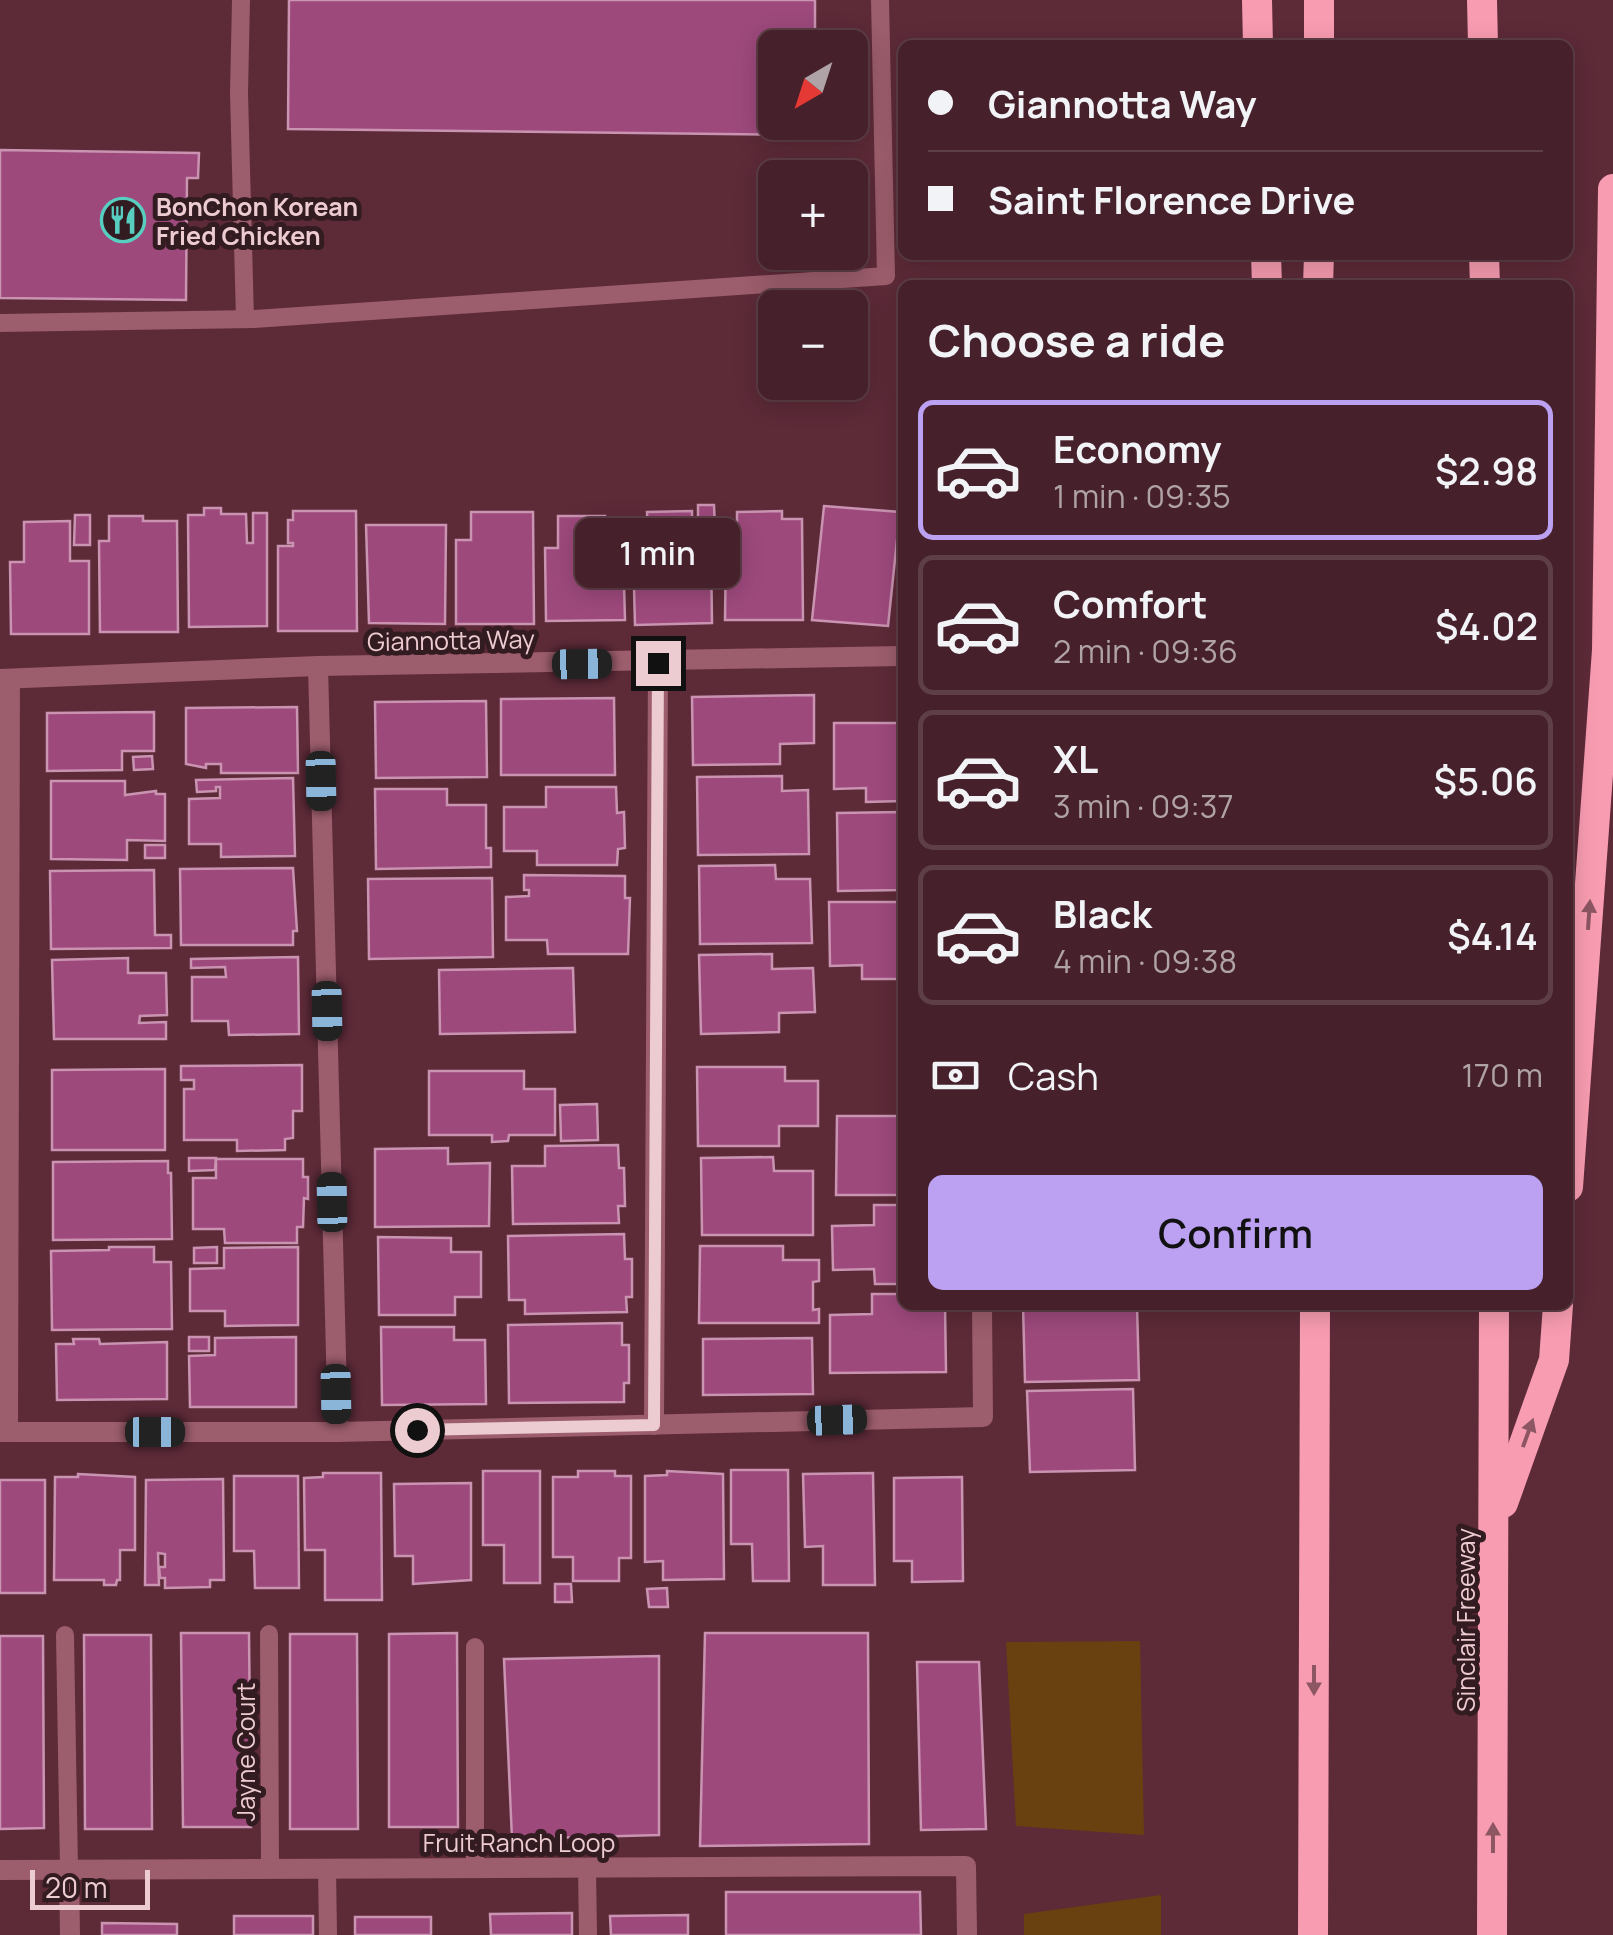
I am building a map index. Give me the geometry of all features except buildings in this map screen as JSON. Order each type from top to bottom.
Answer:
[{"type":"highway","points":[[1257,0],[1258,40]]},
{"type":"highway","points":[[1319,40],[1320,0]]},
{"type":"highway","points":[[1482,0],[1482,40]]},
{"type":"highway","points":[[1573,1118],[1607,650],[1613,190]]},
{"type":"highway","points":[[1304,1310],[1314,1582]]},
{"type":"highway","points":[[1313,1935],[1315,1310]]},
{"type":"highway","name":"Sinclair Freeway","points":[[1492,1935],[1494,1310]]},
{"type":"highway","points":[[1496,1525],[1554,1360],[1558,1310]]},
{"type":"street","name":"Giannotta Way","points":[[5,679],[318,666],[898,656]]},
{"type":"street","points":[[654,1425],[658,663]]},
{"type":"street","points":[[318,666],[338,1432]]},
{"type":"street","points":[[5,679],[4,1432],[338,1432],[983,1416],[982,1310]]},
{"type":"street","name":"Fruit Ranch Loop","points":[[0,1870],[966,1866],[966,1935]]},
{"type":"street","points":[[69,1869],[70,1935]]},
{"type":"lane","points":[[241,0],[244,319]]},
{"type":"lane","points":[[0,323],[244,319],[886,276],[880,0]]},
{"type":"lane","name":"Jayne Court","points":[[269,1634],[270,1868]]},
{"type":"lane","points":[[65,1636],[69,1869]]},
{"type":"lane","points":[[475,1647],[475,1868]]},
{"type":"lane","points":[[587,1867],[588,1935]]},
{"type":"lane","points":[[327,1868],[328,1935]]},
{"type":"shaded area","points":[[1140,1641],[1144,1835],[1016,1826],[1006,1642]]},
{"type":"shaded area","points":[[1161,1895],[1161,1935],[1024,1935],[1024,1914]]},
{"type":"place","name":"BonChon Korean Fried Chicken","points":[[123,220]]},
{"type":"route","points":[[417,1430],[654,1425],[658,663]]}]
